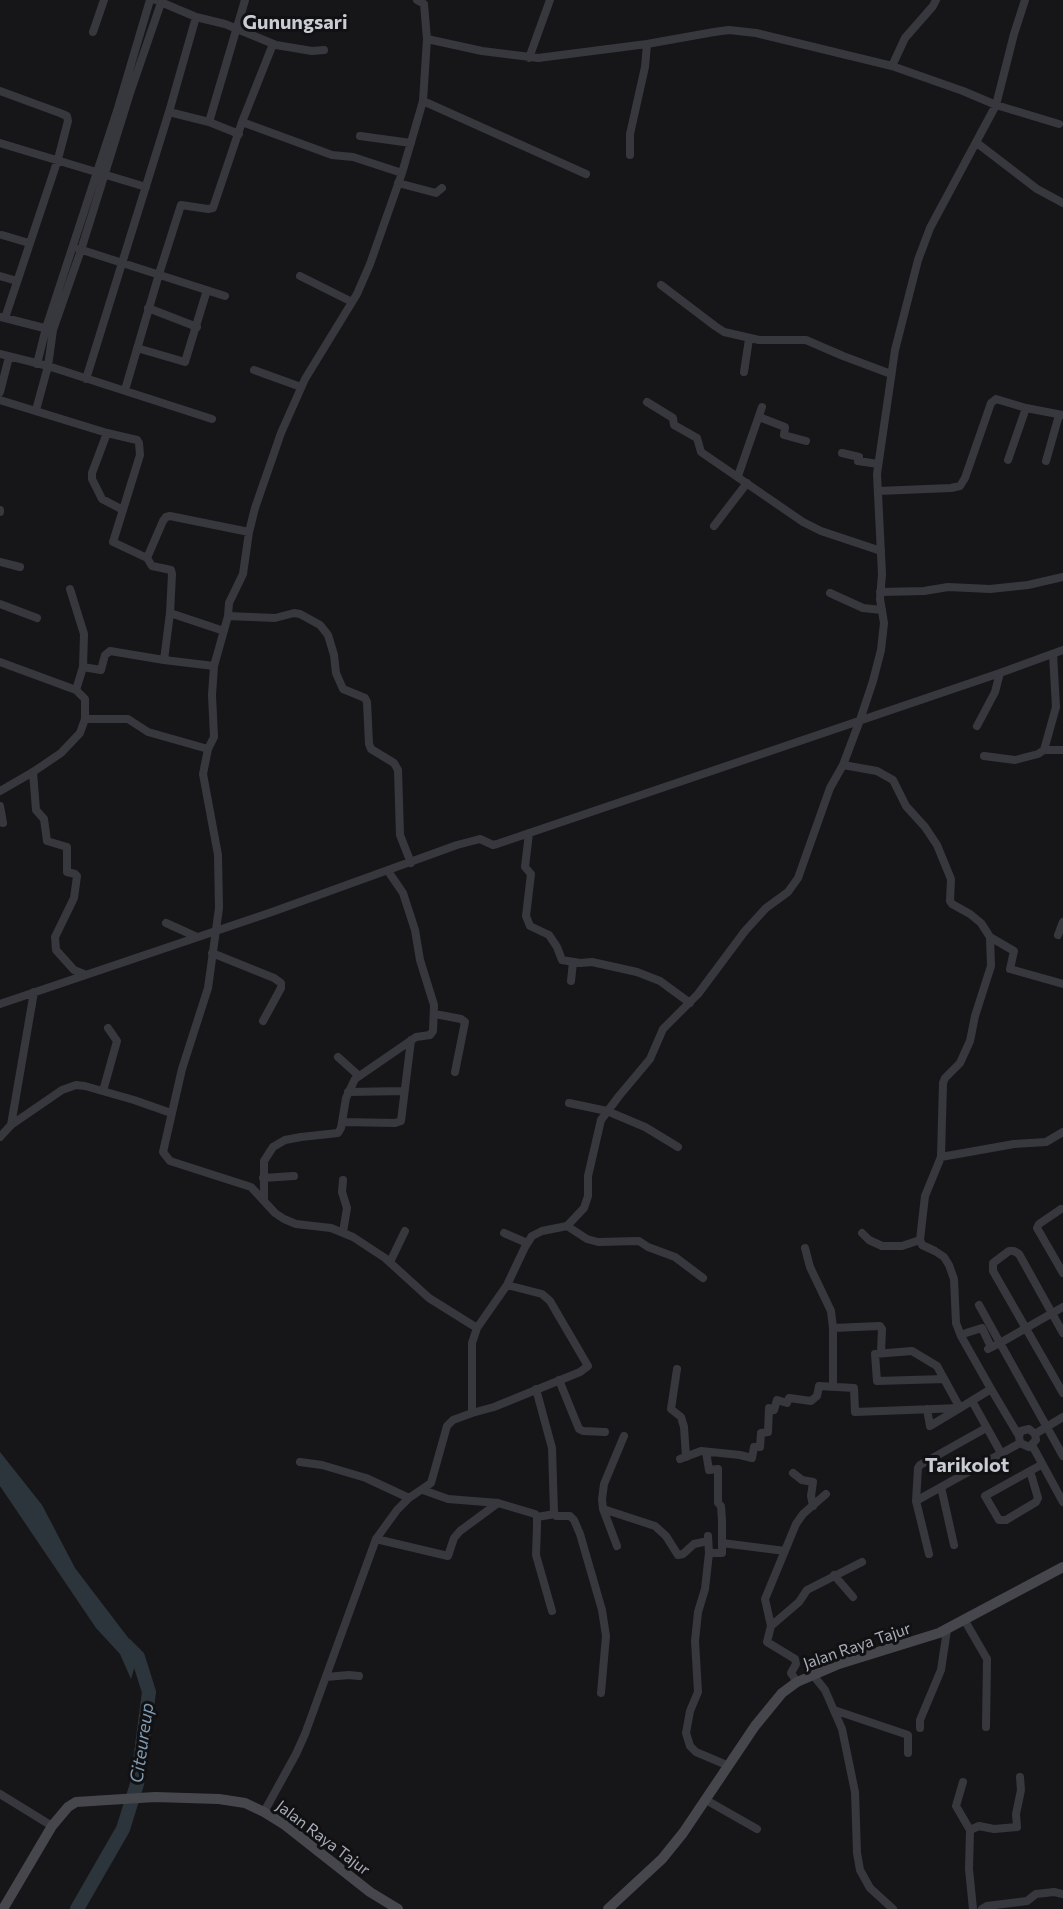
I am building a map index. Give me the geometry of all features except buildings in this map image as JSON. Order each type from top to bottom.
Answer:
[{"type":"main road","name":"Jalan Raya Tajur","points":[[608,1909],[662,1859],[706,1800],[768,1708],[782,1693],[797,1682],[839,1664],[928,1638],[947,1630],[1023,1586],[1063,1567]]},
{"type":"main road","name":"Jalan Raya Tajur","points":[[3,1909],[52,1826],[62,1813],[76,1802],[155,1797],[219,1799],[245,1803],[285,1826],[370,1892],[398,1909]]},
{"type":"street","points":[[93,32],[104,0]]},
{"type":"street","points":[[132,74],[150,0]]},
{"type":"street","points":[[209,122],[245,0]]},
{"type":"street","points":[[417,0],[424,4],[427,39],[423,101],[402,173],[370,264],[352,302],[301,387],[281,433],[249,532],[243,574],[232,594],[214,666],[212,695],[215,729],[203,774],[216,834],[219,908],[208,988],[182,1069],[163,1149],[166,1158],[251,1187],[275,1213],[290,1221],[343,1232],[390,1262],[429,1298],[477,1328]]},
{"type":"street","points":[[530,58],[550,0]]},
{"type":"street","points":[[892,66],[905,38],[936,0]]},
{"type":"street","points":[[472,1413],[472,1343],[477,1328],[507,1285],[532,1236],[542,1231],[567,1226],[580,1214],[586,1202],[588,1176],[601,1120],[650,1059],[663,1029],[690,1003],[745,931],[766,908],[788,892],[798,878],[830,788],[843,765],[873,681],[884,632],[880,592],[878,464],[894,350],[918,260],[930,228],[996,105],[1025,0]]},
{"type":"street","points":[[36,410],[48,366],[49,329],[72,246],[100,173],[132,74],[159,1],[196,17],[236,28],[273,44],[312,51],[324,50]]},
{"type":"street","points":[[86,379],[196,17]]},
{"type":"street","points":[[427,39],[530,58],[646,44],[729,30],[756,33],[892,66],[996,105],[1059,124]]},
{"type":"street","points":[[125,390],[181,205],[213,208],[242,122],[273,44]]},
{"type":"street","points":[[630,155],[630,134],[645,67],[646,44]]},
{"type":"street","points":[[0,91],[67,116],[68,121],[58,159],[17,281],[2,317],[49,329]]},
{"type":"street","points":[[423,101],[586,174]]},
{"type":"street","points":[[169,112],[209,122],[239,134]]},
{"type":"street","points":[[242,122],[332,155],[370,161],[402,173]]},
{"type":"street","points":[[360,136],[411,143]]},
{"type":"street","points":[[0,142],[146,187]]},
{"type":"street","points":[[977,143],[1037,189],[1063,203]]},
{"type":"street","points":[[37,364],[81,250],[100,173]]},
{"type":"street","points":[[398,183],[433,193],[442,188]]},
{"type":"street","points":[[2,235],[29,243]]},
{"type":"street","points":[[72,246],[121,264],[225,296]]},
{"type":"street","points":[[0,276],[17,281]]},
{"type":"street","points":[[300,276],[352,302]]},
{"type":"street","points":[[661,285],[724,332],[749,339],[806,340],[891,374]]},
{"type":"street","points":[[137,348],[185,362],[207,290]]},
{"type":"street","points":[[148,309],[197,327]]},
{"type":"street","points":[[744,372],[749,339]]},
{"type":"street","points":[[0,354],[48,366],[212,419]]},
{"type":"street","points":[[0,392],[9,357]]},
{"type":"street","points":[[254,370],[301,387]]},
{"type":"street","points":[[878,491],[960,486],[965,478],[990,403],[996,399],[1061,415],[1046,461]]},
{"type":"street","points":[[0,400],[137,440],[140,449],[113,542],[147,558],[152,566],[171,570],[170,613],[164,660]]},
{"type":"street","points":[[647,402],[673,418],[675,424],[697,438],[701,453],[810,526],[881,551]]},
{"type":"street","points":[[738,476],[762,407]]},
{"type":"street","points":[[1008,460],[1026,408]]},
{"type":"street","points":[[759,417],[785,427],[784,435],[806,441]]},
{"type":"street","points":[[107,433],[92,473],[92,479],[102,499],[123,510]]},
{"type":"street","points":[[842,453],[859,457],[858,461],[878,464]]},
{"type":"street","points":[[714,526],[747,483]]},
{"type":"street","points":[[147,558],[166,517],[249,532]]},
{"type":"street","points":[[0,562],[20,567]]},
{"type":"street","points":[[880,592],[924,591],[948,587],[990,589],[1028,585],[1063,577]]},
{"type":"street","points":[[70,589],[84,634],[83,667],[76,690]]},
{"type":"street","points":[[830,593],[863,608],[882,610]]},
{"type":"street","points":[[0,604],[37,618]]},
{"type":"street","points":[[170,613],[224,631]]},
{"type":"street","points":[[228,616],[275,618],[294,613],[300,614],[320,625],[328,635],[336,673],[343,689],[365,698],[367,702],[371,749],[394,764],[398,770],[400,835],[411,863]]},
{"type":"street","points":[[0,1004],[480,839],[493,845],[497,844],[1063,650]]},
{"type":"street","points":[[83,667],[101,670],[105,655],[110,651],[214,666]]},
{"type":"street","points":[[1044,750],[1056,707],[1053,654]]},
{"type":"street","points":[[0,662],[76,690],[85,699],[85,719],[80,733],[73,741],[33,772],[4,783],[0,791]]},
{"type":"street","points":[[977,726],[995,692],[1000,673]]},
{"type":"street","points":[[85,719],[128,719],[148,732],[208,749]]},
{"type":"street","points":[[984,756],[1015,760],[1038,754],[1044,750],[1063,750]]},
{"type":"street","points":[[843,765],[877,771],[893,780],[906,806],[925,827],[937,845],[951,879],[950,901],[981,923],[990,937],[1014,951],[1010,969],[1063,984]]},
{"type":"street","points":[[33,772],[36,810],[44,819],[46,841],[67,847],[67,872],[77,876],[74,898],[55,937],[56,950],[74,970],[84,974]]},
{"type":"street","points":[[0,806],[3,823]]},
{"type":"street","points":[[529,833],[525,867],[531,874],[526,916],[530,926],[549,935],[562,960],[591,962],[637,972],[660,981],[690,1003]]},
{"type":"street","points":[[264,1199],[264,1161],[267,1154],[279,1143],[314,1134],[336,1134],[341,1128],[351,1084],[411,1040],[418,1036],[430,1035],[434,1026],[434,1005],[420,960],[415,930],[405,898],[388,871]]},
{"type":"street","points":[[1058,935],[1063,922]]},
{"type":"street","points":[[166,923],[197,937]]},
{"type":"street","points":[[916,1501],[1001,1453],[1019,1439],[1021,1431],[1032,1430],[1036,1440],[1032,1445],[1026,1447],[1019,1439],[957,1328],[954,1279],[949,1265],[944,1257],[922,1245],[920,1240],[925,1196],[941,1157],[943,1083],[960,1063],[970,1041],[975,1016],[991,966],[990,937]]},
{"type":"street","points":[[212,953],[281,983],[281,988],[263,1021]]},
{"type":"street","points":[[571,981],[573,962]]},
{"type":"street","points":[[11,1125],[34,992]]},
{"type":"street","points":[[435,1014],[461,1019],[465,1022],[455,1072]]},
{"type":"street","points":[[103,1091],[117,1041],[108,1029]]},
{"type":"street","points":[[342,1122],[398,1123],[402,1118],[411,1040]]},
{"type":"street","points":[[338,1057],[359,1076]]},
{"type":"street","points":[[0,1137],[11,1125],[68,1087],[80,1085],[171,1113]]},
{"type":"street","points":[[348,1092],[404,1091]]},
{"type":"street","points":[[569,1103],[608,1110],[645,1127],[678,1147]]},
{"type":"street","points":[[941,1157],[1014,1144],[1046,1142],[1063,1132]]},
{"type":"street","points":[[263,1178],[294,1176]]},
{"type":"street","points":[[343,1180],[342,1192],[347,1208],[343,1232]]},
{"type":"street","points":[[1062,1209],[1039,1224],[1037,1228],[1063,1273]]},
{"type":"street","points":[[567,1226],[586,1239],[598,1242],[639,1241],[648,1247],[675,1257],[703,1278]]},
{"type":"street","points":[[390,1262],[405,1231]]},
{"type":"street","points":[[504,1233],[527,1243]]},
{"type":"street","points":[[862,1233],[869,1240],[882,1246],[902,1246],[920,1240]]},
{"type":"street","points":[[805,1248],[810,1267],[828,1301],[833,1328],[833,1386]]},
{"type":"street","points":[[1063,1333],[1019,1254],[1009,1251],[993,1263],[993,1271],[1063,1393]]},
{"type":"street","points":[[264,1812],[296,1754],[376,1539],[386,1523],[409,1498],[431,1483],[447,1426],[453,1420],[494,1407],[584,1370],[588,1366],[550,1301],[542,1294],[507,1285]]},
{"type":"street","points":[[979,1305],[1063,1456]]},
{"type":"street","points":[[966,1333],[982,1328],[990,1348],[1063,1307]]},
{"type":"street","points":[[833,1328],[880,1326],[882,1329],[881,1353]]},
{"type":"street","points":[[944,1379],[877,1381],[875,1354],[912,1351],[937,1366],[960,1408]]},
{"type":"street","points":[[677,1370],[671,1409],[681,1418],[684,1427],[683,1458],[701,1451],[752,1458],[754,1447],[760,1447],[761,1433],[768,1432],[769,1408],[774,1410],[777,1400],[787,1402],[789,1398],[811,1401],[817,1396],[819,1386],[854,1388],[855,1412],[960,1408]]},
{"type":"street","points":[[559,1380],[579,1429],[605,1432]]},
{"type":"street","points":[[536,1389],[552,1448],[555,1514]]},
{"type":"street","points":[[927,1409],[930,1426],[992,1389]]},
{"type":"street","points":[[972,1401],[1001,1453]]},
{"type":"street","points":[[1035,1434],[1063,1418]]},
{"type":"street","points":[[929,1554],[916,1501],[918,1468],[986,1428]]},
{"type":"street","points":[[617,1546],[603,1509],[602,1498],[604,1484],[624,1436]]},
{"type":"street","points":[[1032,1445],[1063,1502]]},
{"type":"street","points":[[706,1452],[709,1470],[718,1470],[718,1503],[721,1506],[722,1520],[722,1553],[709,1553]]},
{"type":"street","points":[[300,1462],[322,1465],[366,1478],[409,1498]]},
{"type":"street","points":[[1030,1471],[1037,1500],[1006,1520],[999,1520],[985,1496],[1030,1471],[1041,1465]]},
{"type":"street","points":[[793,1473],[813,1482],[811,1496],[813,1506]]},
{"type":"street","points":[[941,1487],[954,1545]]},
{"type":"street","points":[[423,1490],[448,1499],[498,1503],[532,1513],[537,1517],[555,1514],[570,1516],[574,1520],[602,1610],[606,1636],[601,1693]]},
{"type":"street","points":[[771,1626],[765,1599],[796,1524],[826,1494]]},
{"type":"street","points":[[376,1539],[448,1556],[454,1538],[460,1530],[498,1503]]},
{"type":"street","points":[[603,1509],[655,1526],[666,1536],[678,1555],[683,1554],[693,1544],[708,1539],[709,1553],[705,1589],[696,1628],[698,1692],[690,1711],[686,1733],[690,1746],[696,1752],[729,1766]]},
{"type":"street","points":[[537,1517],[536,1555],[552,1611]]},
{"type":"street","points":[[722,1543],[785,1551]]},
{"type":"street","points":[[797,1682],[791,1673],[796,1664],[795,1659],[767,1644],[766,1640],[771,1626],[799,1602],[807,1590],[862,1562]]},
{"type":"street","points":[[834,1575],[853,1597]]},
{"type":"street","points":[[965,1621],[987,1659],[986,1727]]},
{"type":"street","points":[[920,1728],[920,1720],[941,1670],[947,1630]]},
{"type":"street","points":[[813,1675],[825,1690],[842,1729],[855,1792],[857,1853],[860,1870],[870,1888],[892,1909]]},
{"type":"street","points":[[326,1677],[359,1676]]},
{"type":"street","points":[[834,1710],[908,1736],[908,1753]]},
{"type":"street","points":[[970,1830],[979,1826],[994,1829],[1017,1827],[1020,1777]]},
{"type":"street","points":[[963,1782],[956,1806],[970,1830],[969,1869],[973,1909]]},
{"type":"street","points":[[0,1794],[52,1826]]},
{"type":"street","points":[[706,1800],[757,1829]]},
{"type":"street","points":[[982,1909],[987,1906],[1027,1901],[1036,1894],[1063,1894]]},
{"type":"shaded area","points":[[0,1452],[42,1505],[75,1568],[139,1652],[131,1679],[120,1654],[96,1628],[0,1486]]},
{"type":"waterway","name":"Citeureup","points":[[77,1909],[123,1829],[137,1784],[149,1692],[138,1657],[126,1645]]},
{"type":"district","name":"Gunungsari","points":[[295,22]]},
{"type":"district","name":"Tarikolot","points":[[967,1465]]}]
